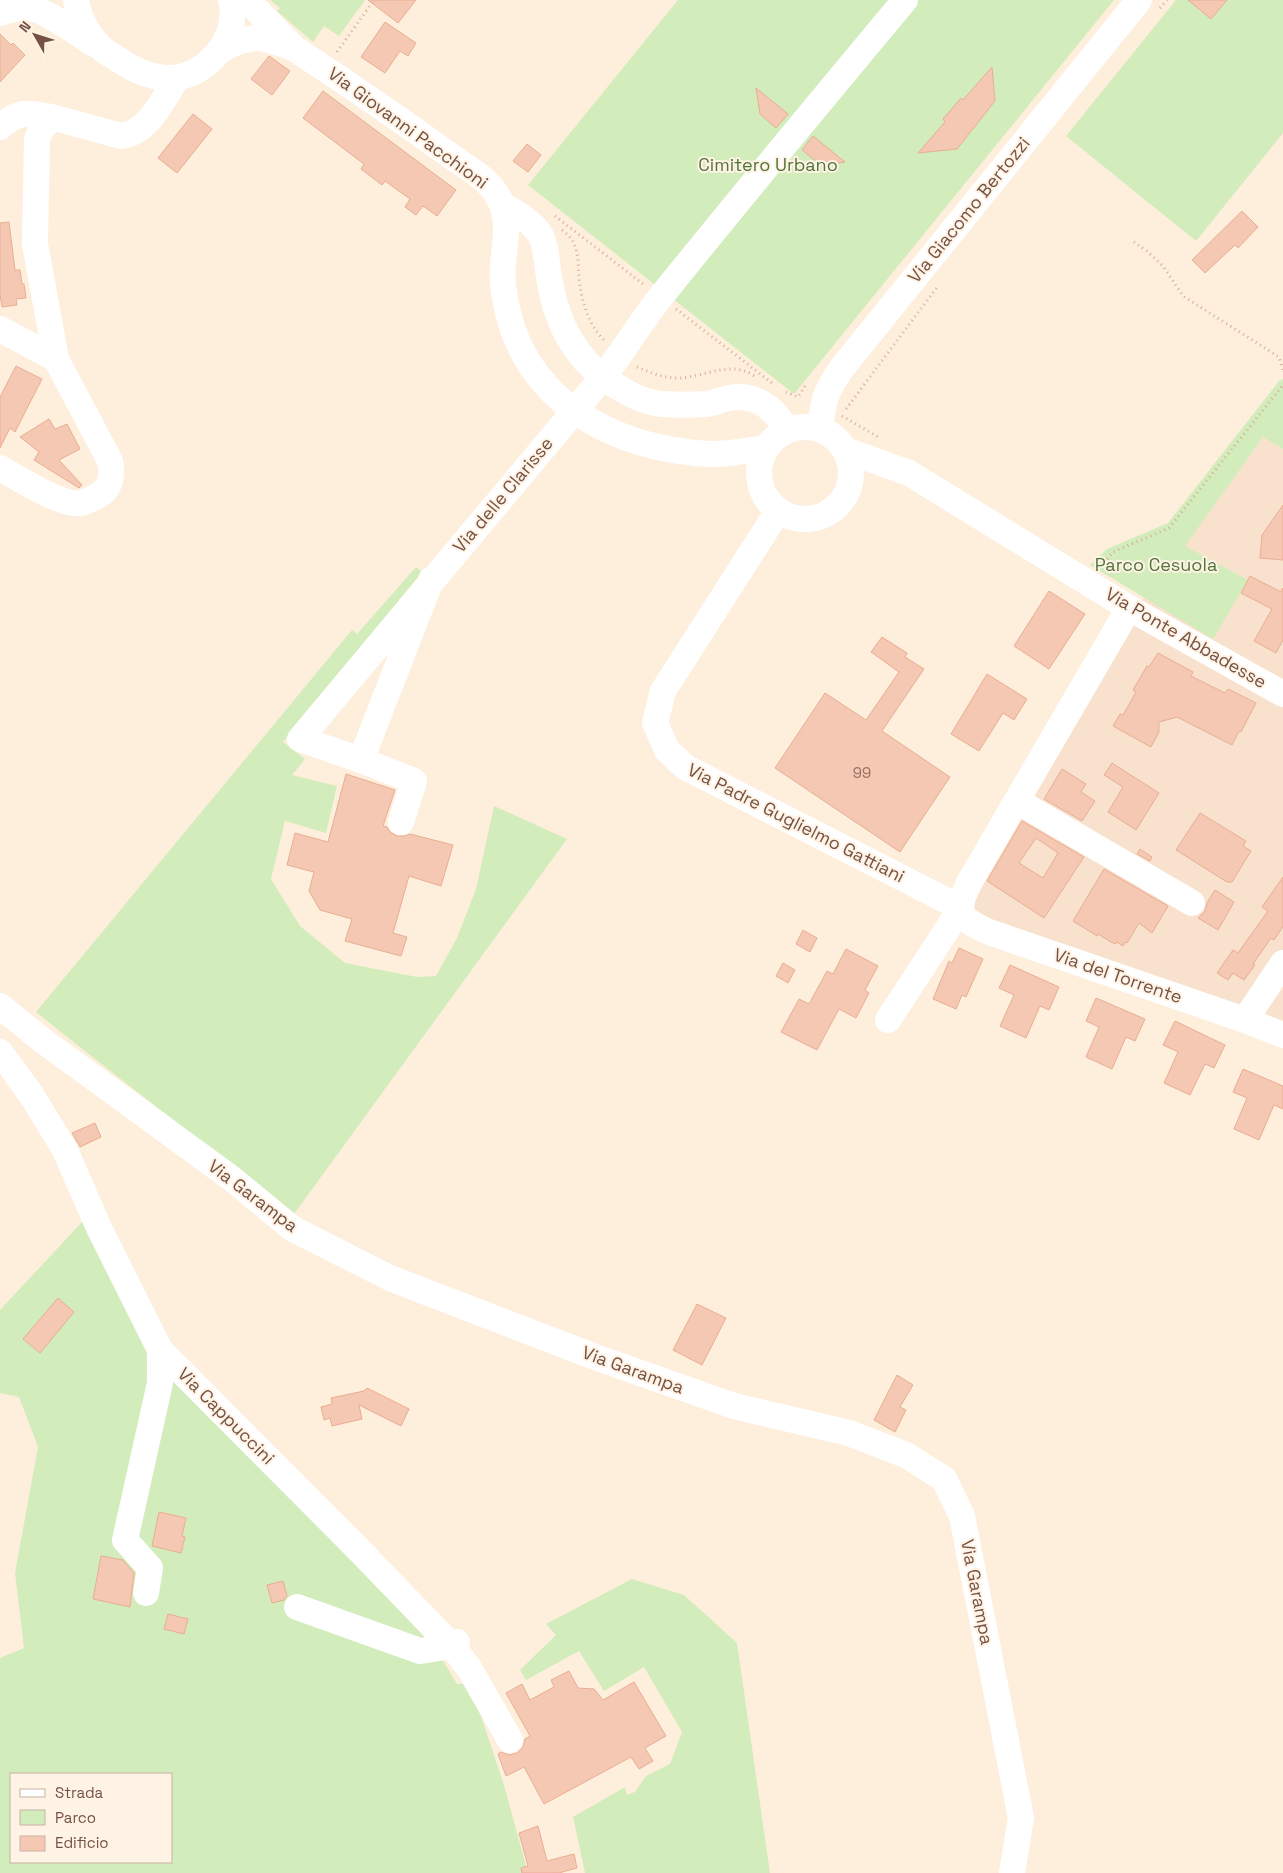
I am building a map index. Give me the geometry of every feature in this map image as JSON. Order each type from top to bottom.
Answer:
[{"type":"street","points":[[0,14],[15,9],[31,8],[100,47],[131,68],[150,76],[177,78],[192,73],[210,61],[219,51],[231,30],[231,0]]},
{"type":"street","name":"Via Giovanni Pacchioni","points":[[247,0],[295,49],[425,138],[484,180],[494,190],[503,206],[507,227],[503,267],[505,298],[512,327],[522,349],[543,383],[573,410],[608,432],[633,441],[660,447],[710,454]]},
{"type":"street","name":"Via delle Clarisse","points":[[361,760],[300,739],[573,410],[603,377],[662,294],[905,0]]},
{"type":"street","name":"Via Giacomo Bertozzi","points":[[820,430],[823,405],[828,389],[854,352],[1139,0]]},
{"type":"street","points":[[76,2],[90,34],[100,47]]},
{"type":"street","name":"Via Giovanni Pacchioni","points":[[219,51],[231,44],[257,37],[295,49]]},
{"type":"street","points":[[0,127],[19,113],[32,113],[121,136],[130,135],[149,119],[177,78]]},
{"type":"street","points":[[0,468],[57,499],[80,504],[104,491],[110,482],[112,468],[110,461],[56,359],[35,244],[37,139],[40,129],[48,121],[55,118]]},
{"type":"street","points":[[503,206],[534,226],[547,224],[552,293],[562,323],[576,351],[603,377],[639,398],[659,403],[708,404],[731,398],[758,400],[768,406],[781,420],[787,430]]},
{"type":"street","points":[[0,329],[56,359]]},
{"type":"street","points":[[804,427],[820,430],[838,441],[845,450],[850,462],[851,475],[848,489],[841,501],[831,511],[819,517],[791,517],[778,511],[768,501],[761,488],[758,474],[760,460],[766,448],[775,438],[787,430],[804,427]]},
{"type":"street","points":[[710,454],[766,448]]},
{"type":"street","name":"Via Ponte Abbadesse","points":[[845,450],[909,473],[1130,608],[1283,694]]},
{"type":"street","points":[[710,454],[750,477],[761,488]]},
{"type":"street","points":[[848,489],[879,474],[909,473]]},
{"type":"street","name":"Via Padre Guglielmo Gattiani","points":[[778,511],[663,692],[654,723],[667,750],[685,767],[961,908]]},
{"type":"street","points":[[401,822],[414,781],[361,760],[431,580]]},
{"type":"street","points":[[888,1020],[961,908],[962,899],[970,881],[1130,608]]},
{"type":"street","points":[[1017,801],[1192,903]]},
{"type":"street","name":"Via del Torrente","points":[[961,908],[964,917],[970,924],[989,932],[1245,1020],[1283,1035]]},
{"type":"street","points":[[1245,1020],[1283,963]]},
{"type":"street","name":"Via Garampa","points":[[0,1006],[42,1040],[231,1178],[293,1229],[390,1278],[595,1357],[734,1406],[849,1433],[906,1455],[944,1479],[962,1516],[1021,1818],[1012,1873]]},
{"type":"street","name":"Via Cappuccini","points":[[0,1052],[32,1096],[65,1150],[99,1228],[160,1350],[454,1644],[510,1740]]},
{"type":"street","points":[[146,1593],[150,1568],[125,1540],[160,1383],[160,1350]]},
{"type":"street","points":[[297,1607],[420,1651],[454,1644]]},
{"type":"path","points":[[335,54],[374,0]]},
{"type":"path","points":[[547,224],[662,294],[775,385]]},
{"type":"path","points":[[1134,242],[1163,266],[1183,296],[1279,357],[1283,370]]},
{"type":"path","points":[[782,389],[798,397],[810,379],[852,401]]},
{"type":"path","points":[[1086,581],[1113,552],[1169,528],[1283,385]]},
{"type":"shaded area","points":[[1263,437],[1283,449],[1283,1025],[969,911],[1144,597],[1213,638],[1184,546]]},
{"type":"green space","points":[[270,0],[365,0],[339,36],[324,26],[313,42],[277,11],[280,8]]},
{"type":"green space","name":"Cimitero Urbano","points":[[678,0],[1114,0],[794,394],[528,185]]},
{"type":"green space","points":[[1176,0],[1283,0],[1283,133],[1196,241],[1066,136]]},
{"type":"green space","name":"Parco Cesuola","points":[[1283,379],[1283,449],[1263,437],[1185,546],[1248,580],[1213,639],[1090,565],[1107,549],[1168,523],[1279,381]]},
{"type":"green space","points":[[416,567],[422,572],[283,742],[305,759],[292,775],[337,786],[326,833],[285,821],[271,879],[300,926],[345,963],[417,977],[436,976],[457,938],[476,889],[494,806],[567,839],[294,1214],[36,1012],[352,630],[357,634]]},
{"type":"green space","points":[[83,1221],[160,1360],[436,1649],[457,1684],[470,1683],[504,1785],[528,1873],[0,1873],[0,1658],[24,1648],[15,1573],[38,1447],[19,1397],[0,1393],[0,1310]]},
{"type":"green space","points":[[632,1579],[684,1595],[737,1643],[770,1873],[585,1873],[573,1817],[625,1787],[627,1795],[635,1792],[646,1776],[670,1764],[682,1732],[644,1667],[604,1691],[579,1651],[526,1680],[520,1670],[556,1635],[546,1624]]},
{"type":"building","points":[[368,0],[416,0],[398,23]]},
{"type":"building","points":[[1188,0],[1227,0],[1211,19]]},
{"type":"building","points":[[385,22],[416,43],[408,56],[400,51],[385,73],[361,57]]},
{"type":"building","points":[[0,34],[25,55],[0,82]]},
{"type":"building","points":[[269,56],[290,71],[272,95],[251,79]]},
{"type":"building","points":[[992,67],[995,101],[957,149],[918,153],[945,122],[943,119],[961,98],[963,100]]},
{"type":"building","points":[[756,88],[788,114],[776,128],[760,114]]},
{"type":"building","points":[[323,91],[456,190],[437,216],[423,206],[416,215],[405,207],[410,199],[385,181],[382,185],[361,169],[364,164],[303,118]]},
{"type":"building","points":[[193,114],[212,129],[177,173],[158,158]]},
{"type":"building","points":[[813,136],[845,162],[821,165],[802,150]]},
{"type":"building","points":[[527,144],[541,155],[528,172],[513,161]]},
{"type":"building","points":[[1242,211],[1258,227],[1238,248],[1235,245],[1205,273],[1192,260]]},
{"type":"building","points":[[9,222],[15,270],[20,270],[26,298],[16,299],[17,305],[2,307],[0,295],[0,223]]},
{"type":"building","points":[[16,366],[42,379],[15,432],[10,428],[0,448],[0,397]]},
{"type":"building","points":[[49,419],[55,429],[67,424],[80,449],[59,460],[82,485],[79,488],[34,460],[39,452],[20,437]]},
{"type":"building","points":[[1283,505],[1283,560],[1260,558],[1262,535]]},
{"type":"building","points":[[1250,576],[1281,592],[1283,588],[1283,640],[1276,653],[1254,641],[1272,609],[1241,593]]},
{"type":"building","points":[[1049,591],[1085,614],[1049,669],[1014,646]]},
{"type":"building","points":[[882,637],[907,653],[905,657],[924,669],[882,731],[950,777],[900,852],[775,768],[825,693],[866,720],[899,672],[871,652]]},
{"type":"building","points":[[1158,653],[1193,672],[1191,676],[1225,693],[1228,689],[1256,703],[1232,745],[1177,717],[1159,722],[1159,732],[1151,747],[1113,726],[1120,714],[1123,715],[1136,692],[1133,690],[1147,666],[1149,667]]},
{"type":"building","points":[[987,674],[1027,699],[1014,720],[1003,713],[979,751],[951,734]]},
{"type":"building","points":[[1112,763],[1159,793],[1136,830],[1108,812],[1123,787],[1104,775]]},
{"type":"building","points":[[1062,769],[1086,784],[1081,792],[1095,801],[1082,821],[1044,799]]},
{"type":"building","points":[[346,774],[395,790],[383,826],[387,827],[390,832],[397,836],[410,834],[453,845],[441,886],[409,876],[393,933],[407,937],[401,956],[345,941],[352,919],[320,910],[309,891],[314,872],[287,865],[295,833],[328,842]]},
{"type":"building","points":[[1200,813],[1246,841],[1243,846],[1251,851],[1232,882],[1227,882],[1176,850]]},
{"type":"building","points":[[1022,821],[1084,857],[1044,918],[987,881]],"holes":[[[1036,838],[1058,853],[1043,878],[1019,863]]]},
{"type":"building","points":[[1140,849],[1152,857],[1150,861],[1137,854]]},
{"type":"building","points":[[1104,869],[1168,906],[1152,933],[1139,923],[1127,943],[1125,942],[1123,946],[1117,942],[1116,944],[1111,942],[1098,934],[1097,936],[1073,921]]},
{"type":"building","points":[[1283,877],[1283,927],[1274,940],[1271,938],[1244,980],[1233,973],[1228,980],[1217,973],[1233,950],[1238,953],[1268,911],[1262,907]]},
{"type":"building","points":[[1215,890],[1234,902],[1218,930],[1198,918],[1205,911],[1207,903]]},
{"type":"building","points":[[803,930],[817,938],[810,952],[796,944]]},
{"type":"building","points":[[959,948],[983,959],[966,997],[962,995],[956,1009],[933,999],[949,961],[952,963]]},
{"type":"building","points":[[846,949],[878,966],[865,990],[869,993],[856,1018],[839,1009],[817,1050],[781,1032],[799,999],[809,1004],[827,971],[833,974]]},
{"type":"building","points":[[783,963],[795,970],[788,983],[776,976]]},
{"type":"building","points":[[1010,965],[1059,987],[1049,1010],[1040,1006],[1026,1038],[1000,1026],[1014,995],[999,988]]},
{"type":"building","points":[[1096,998],[1145,1019],[1135,1041],[1126,1037],[1112,1069],[1086,1057],[1099,1027],[1086,1021]]},
{"type":"building","points":[[1175,1021],[1225,1045],[1214,1068],[1205,1064],[1190,1095],[1164,1083],[1178,1052],[1163,1045]]},
{"type":"building","points":[[1243,1069],[1283,1086],[1283,1109],[1274,1105],[1259,1140],[1234,1129],[1247,1098],[1233,1092]]},
{"type":"building","points":[[95,1123],[101,1137],[80,1147],[72,1133]]},
{"type":"building","points":[[58,1298],[74,1312],[40,1353],[23,1339]]},
{"type":"building","points":[[697,1304],[726,1318],[702,1365],[673,1350]]},
{"type":"building","points":[[897,1375],[913,1385],[900,1407],[906,1410],[895,1432],[874,1420]]},
{"type":"building","points":[[367,1388],[409,1409],[401,1426],[359,1405],[362,1419],[332,1426],[330,1418],[324,1420],[321,1407],[332,1404],[331,1398],[364,1391]]},
{"type":"building","points":[[159,1512],[186,1518],[182,1536],[185,1537],[181,1553],[152,1546]]},
{"type":"building","points":[[101,1556],[123,1560],[134,1573],[130,1607],[93,1599]]},
{"type":"building","points":[[283,1581],[287,1596],[284,1600],[272,1603],[267,1585]]},
{"type":"building","points":[[168,1614],[188,1619],[184,1634],[164,1629]]},
{"type":"building","points":[[569,1671],[578,1688],[594,1689],[603,1700],[634,1682],[666,1736],[645,1748],[653,1761],[639,1769],[631,1757],[544,1804],[524,1767],[506,1776],[498,1754],[501,1752],[509,1755],[517,1753],[523,1747],[525,1739],[530,1736],[506,1693],[522,1684],[530,1700],[554,1687],[551,1680]]},
{"type":"building","points":[[538,1826],[547,1861],[574,1854],[577,1868],[559,1873],[522,1873],[521,1868],[528,1866],[519,1833]]}]
